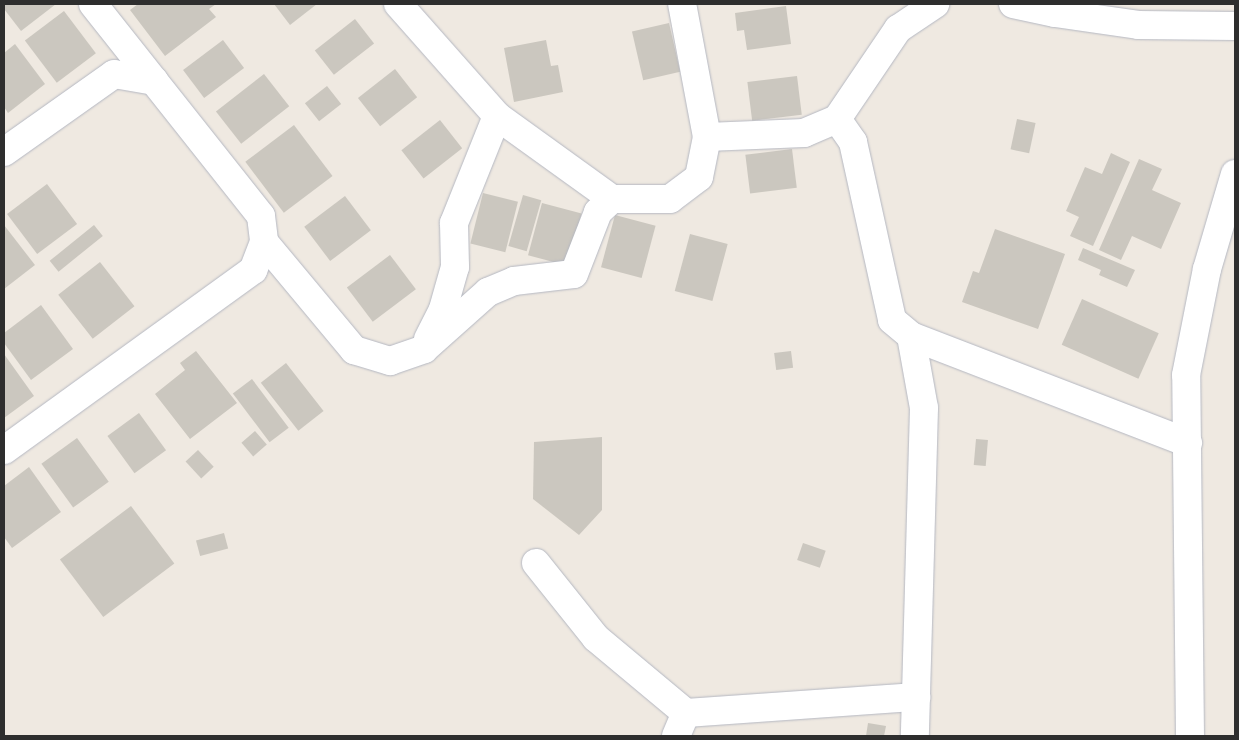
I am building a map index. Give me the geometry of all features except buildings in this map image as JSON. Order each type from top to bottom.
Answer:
[{"type":"street","points":[[4,450],[253,270],[264,242],[261,216],[93,4]]},
{"type":"street","points":[[398,4],[497,116],[612,199],[670,200],[699,177],[707,137],[682,4]]},
{"type":"street","points":[[707,137],[804,133],[837,119],[898,29],[935,4]]},
{"type":"street","points":[[1013,4],[1055,13],[1138,24],[1235,26]]},
{"type":"street","points":[[4,152],[114,74],[154,81]]},
{"type":"street","points":[[424,349],[443,308],[455,267],[454,223],[497,116]]},
{"type":"street","points":[[837,119],[853,142],[892,320],[911,336],[1188,443]]},
{"type":"street","points":[[1190,736],[1186,375],[1207,269],[1235,174]]},
{"type":"street","points":[[264,242],[354,350],[390,361],[424,349],[488,292],[514,281],[574,274],[598,212],[612,199]]},
{"type":"street","points":[[911,336],[924,408],[914,736]]},
{"type":"street","points":[[536,563],[596,638],[681,725],[916,696]]}]
